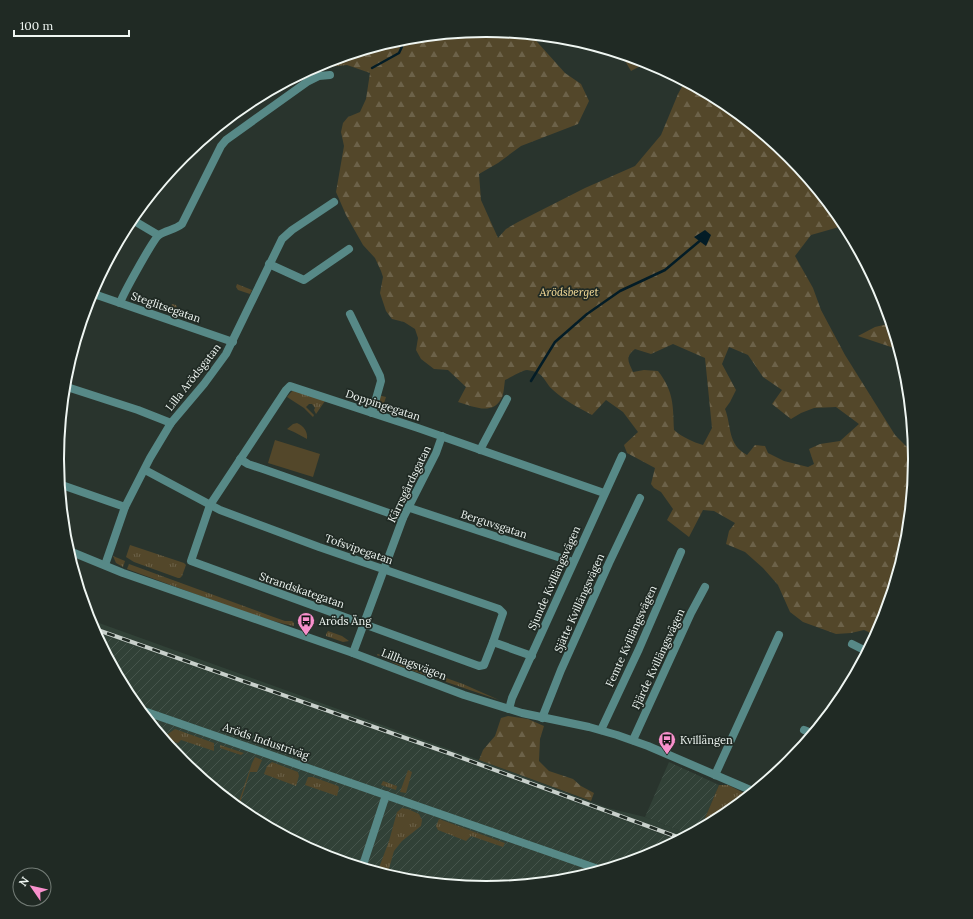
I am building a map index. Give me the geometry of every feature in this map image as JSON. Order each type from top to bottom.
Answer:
[{"type":"street","points":[[120,303],[124,292],[158,235],[182,224],[221,146],[226,140],[307,82],[319,76],[330,75]]},
{"type":"street","name":"Lilla Arödsgatan","points":[[105,565],[126,507],[145,470],[171,423],[204,384],[226,354],[282,239],[288,233],[334,202]]},
{"type":"street","points":[[137,222],[158,235]]},
{"type":"street","points":[[269,264],[304,280],[349,249]]},
{"type":"street","name":"Steglitsegatan","points":[[97,295],[233,342]]},
{"type":"street","points":[[350,314],[381,381],[372,413]]},
{"type":"street","name":"Doppingegatan","points":[[210,505],[282,395],[290,386],[442,436],[604,493]]},
{"type":"street","points":[[70,388],[138,410],[171,423]]},
{"type":"street","points":[[480,450],[507,399]]},
{"type":"street","name":"Kärrsgårdsgatan","points":[[353,653],[407,507],[436,453],[442,436]]},
{"type":"street","name":"Sjunde Kvillängsvägen","points":[[509,709],[512,698],[622,456]]},
{"type":"street","points":[[240,459],[260,468],[403,518]]},
{"type":"street","name":"Tofsvipegatan","points":[[145,470],[210,505],[237,517],[501,610],[503,612],[493,642]]},
{"type":"street","points":[[65,486],[126,507]]},
{"type":"street","name":"Sjätte Kvillängsvägen","points":[[542,718],[609,564],[640,498]]},
{"type":"street","name":"Strandskategatan","points":[[210,505],[191,561],[479,666],[484,665],[493,642]]},
{"type":"street","name":"Berguvsgatan","points":[[407,507],[573,562]]},
{"type":"street","name":"Femte Kvillängsvägen","points":[[601,730],[639,649],[681,552]]},
{"type":"street","name":"Lillhagsvägen","points":[[74,553],[264,623],[353,653],[464,695],[542,718],[601,730],[633,740],[750,790]]},
{"type":"street","name":"Fjärde Kvillängsvägen","points":[[633,740],[691,613],[705,587]]},
{"type":"street","points":[[715,775],[779,635]]},
{"type":"street","points":[[493,642],[532,656]]},
{"type":"street","points":[[852,644],[863,650]]},
{"type":"street","name":"Aröds Industriväg","points":[[148,712],[596,868]]},
{"type":"street","points":[[804,730],[809,732]]},
{"type":"street","points":[[363,864],[386,795]]},
{"type":"shaded area","points":[[97,622],[608,808],[645,817],[684,832],[672,838],[103,635]]},
{"type":"shaded area","points":[[103,635],[672,838],[648,850],[596,868],[569,874],[514,881],[486,882],[431,878],[377,868],[351,860],[325,850],[275,825],[229,795],[208,777],[169,738],[151,717],[121,671]]},
{"type":"shaded area","points":[[669,762],[719,785],[704,822],[684,832],[645,817]]},
{"type":"green space","name":"Arödsberget","points":[[459,38],[514,38],[536,40],[565,73],[581,84],[589,101],[578,124],[521,146],[498,163],[479,174],[481,200],[498,238],[506,229],[518,222],[585,188],[635,166],[661,135],[682,86],[721,108],[744,124],[785,161],[804,181],[822,202],[839,227],[811,235],[795,256],[813,288],[821,310],[845,355],[895,435],[909,449],[908,487],[901,542],[887,595],[871,633],[864,630],[836,634],[803,622],[790,612],[778,585],[763,568],[745,552],[726,544],[729,531],[735,523],[714,511],[703,510],[689,537],[667,520],[673,509],[661,492],[654,488],[651,484],[655,468],[627,453],[624,445],[638,432],[623,412],[606,400],[592,415],[557,394],[543,377],[533,371],[525,370],[505,380],[503,395],[497,404],[492,407],[481,408],[458,402],[466,387],[448,370],[434,369],[421,359],[416,350],[418,338],[415,329],[404,322],[392,319],[386,311],[380,293],[383,277],[381,271],[375,258],[363,245],[346,215],[336,192],[344,146],[341,132],[343,123],[348,117],[360,112],[366,99],[370,73],[347,65],[347,61],[351,59],[404,45]],"holes":[[[673,344],[705,358],[712,428],[703,445],[680,435],[674,430],[672,399],[670,392],[658,371],[644,370],[633,372],[628,359],[630,354],[635,349],[651,354]],[[729,347],[748,355],[763,377],[782,390],[772,404],[791,419],[814,408],[836,407],[859,424],[840,441],[820,444],[809,449],[814,464],[808,467],[784,461],[768,453],[765,446],[755,445],[747,455],[736,446],[731,435],[725,409],[736,390],[722,364]]]},
{"type":"green space","points":[[625,60],[640,66],[631,71]]},
{"type":"green space","points":[[347,61],[347,65],[331,67]]},
{"type":"green space","points":[[237,284],[252,290],[250,294],[238,290],[236,287]]},
{"type":"green space","points":[[172,304],[176,305],[177,307],[174,315],[165,312],[166,308],[170,309]]},
{"type":"green space","points":[[887,324],[894,348],[858,336],[875,327]]},
{"type":"green space","points":[[293,390],[325,401],[316,414],[314,410],[315,408],[312,404],[309,404],[306,407],[314,415],[313,417],[304,408],[287,397]]},
{"type":"green space","points":[[378,395],[386,397],[383,412],[379,411],[376,404]]},
{"type":"green space","points":[[297,423],[305,430],[307,439],[287,429],[293,424]]},
{"type":"green space","points":[[275,440],[320,454],[313,477],[268,463]]},
{"type":"green space","points":[[130,545],[184,563],[186,565],[182,576],[178,578],[134,562],[126,557]]},
{"type":"green space","points":[[113,556],[125,561],[123,567],[116,563]]},
{"type":"green space","points":[[129,564],[285,621],[292,621],[294,626],[245,612],[127,569]]},
{"type":"green space","points":[[328,631],[342,636],[349,641],[343,642],[326,636]]},
{"type":"green space","points":[[378,654],[463,684],[499,700],[402,667],[377,655]]},
{"type":"green space","points":[[508,716],[528,719],[544,726],[540,739],[539,761],[549,771],[573,779],[581,786],[594,793],[591,801],[479,760],[483,750],[495,736],[501,718]]},
{"type":"green space","points":[[175,729],[214,743],[214,751],[181,740],[178,743],[172,741],[167,736]]},
{"type":"green space","points":[[220,745],[244,753],[241,755],[220,748]]},
{"type":"green space","points":[[255,757],[262,760],[257,772],[250,772],[240,803],[239,802]]},
{"type":"green space","points":[[272,762],[298,772],[299,776],[296,786],[264,774],[267,766]]},
{"type":"green space","points":[[408,770],[412,772],[406,793],[400,792]]},
{"type":"green space","points":[[308,777],[313,777],[338,786],[337,796],[305,785]]},
{"type":"green space","points":[[383,781],[397,786],[396,790],[381,785]]},
{"type":"green space","points":[[719,785],[728,785],[745,794],[721,811],[704,822]]},
{"type":"green space","points":[[402,808],[419,814],[422,820],[421,826],[402,841],[394,851],[389,871],[379,868],[389,841],[397,812]]},
{"type":"green space","points":[[439,819],[505,843],[503,847],[471,836],[466,841],[438,830],[436,826]]},
{"type":"water","points":[[705,230],[711,235],[706,246],[694,237]]},
{"type":"waterway","points":[[372,68],[399,53],[403,45]]},
{"type":"waterway","points":[[531,381],[555,342],[587,314],[620,291],[665,270],[702,239]]},
{"type":"railway","points":[[101,631],[454,755],[676,836]]},
{"type":"place","name":"Aröds Äng","points":[[306,636]]},
{"type":"place","name":"Kvillängen","points":[[667,755]]}]
